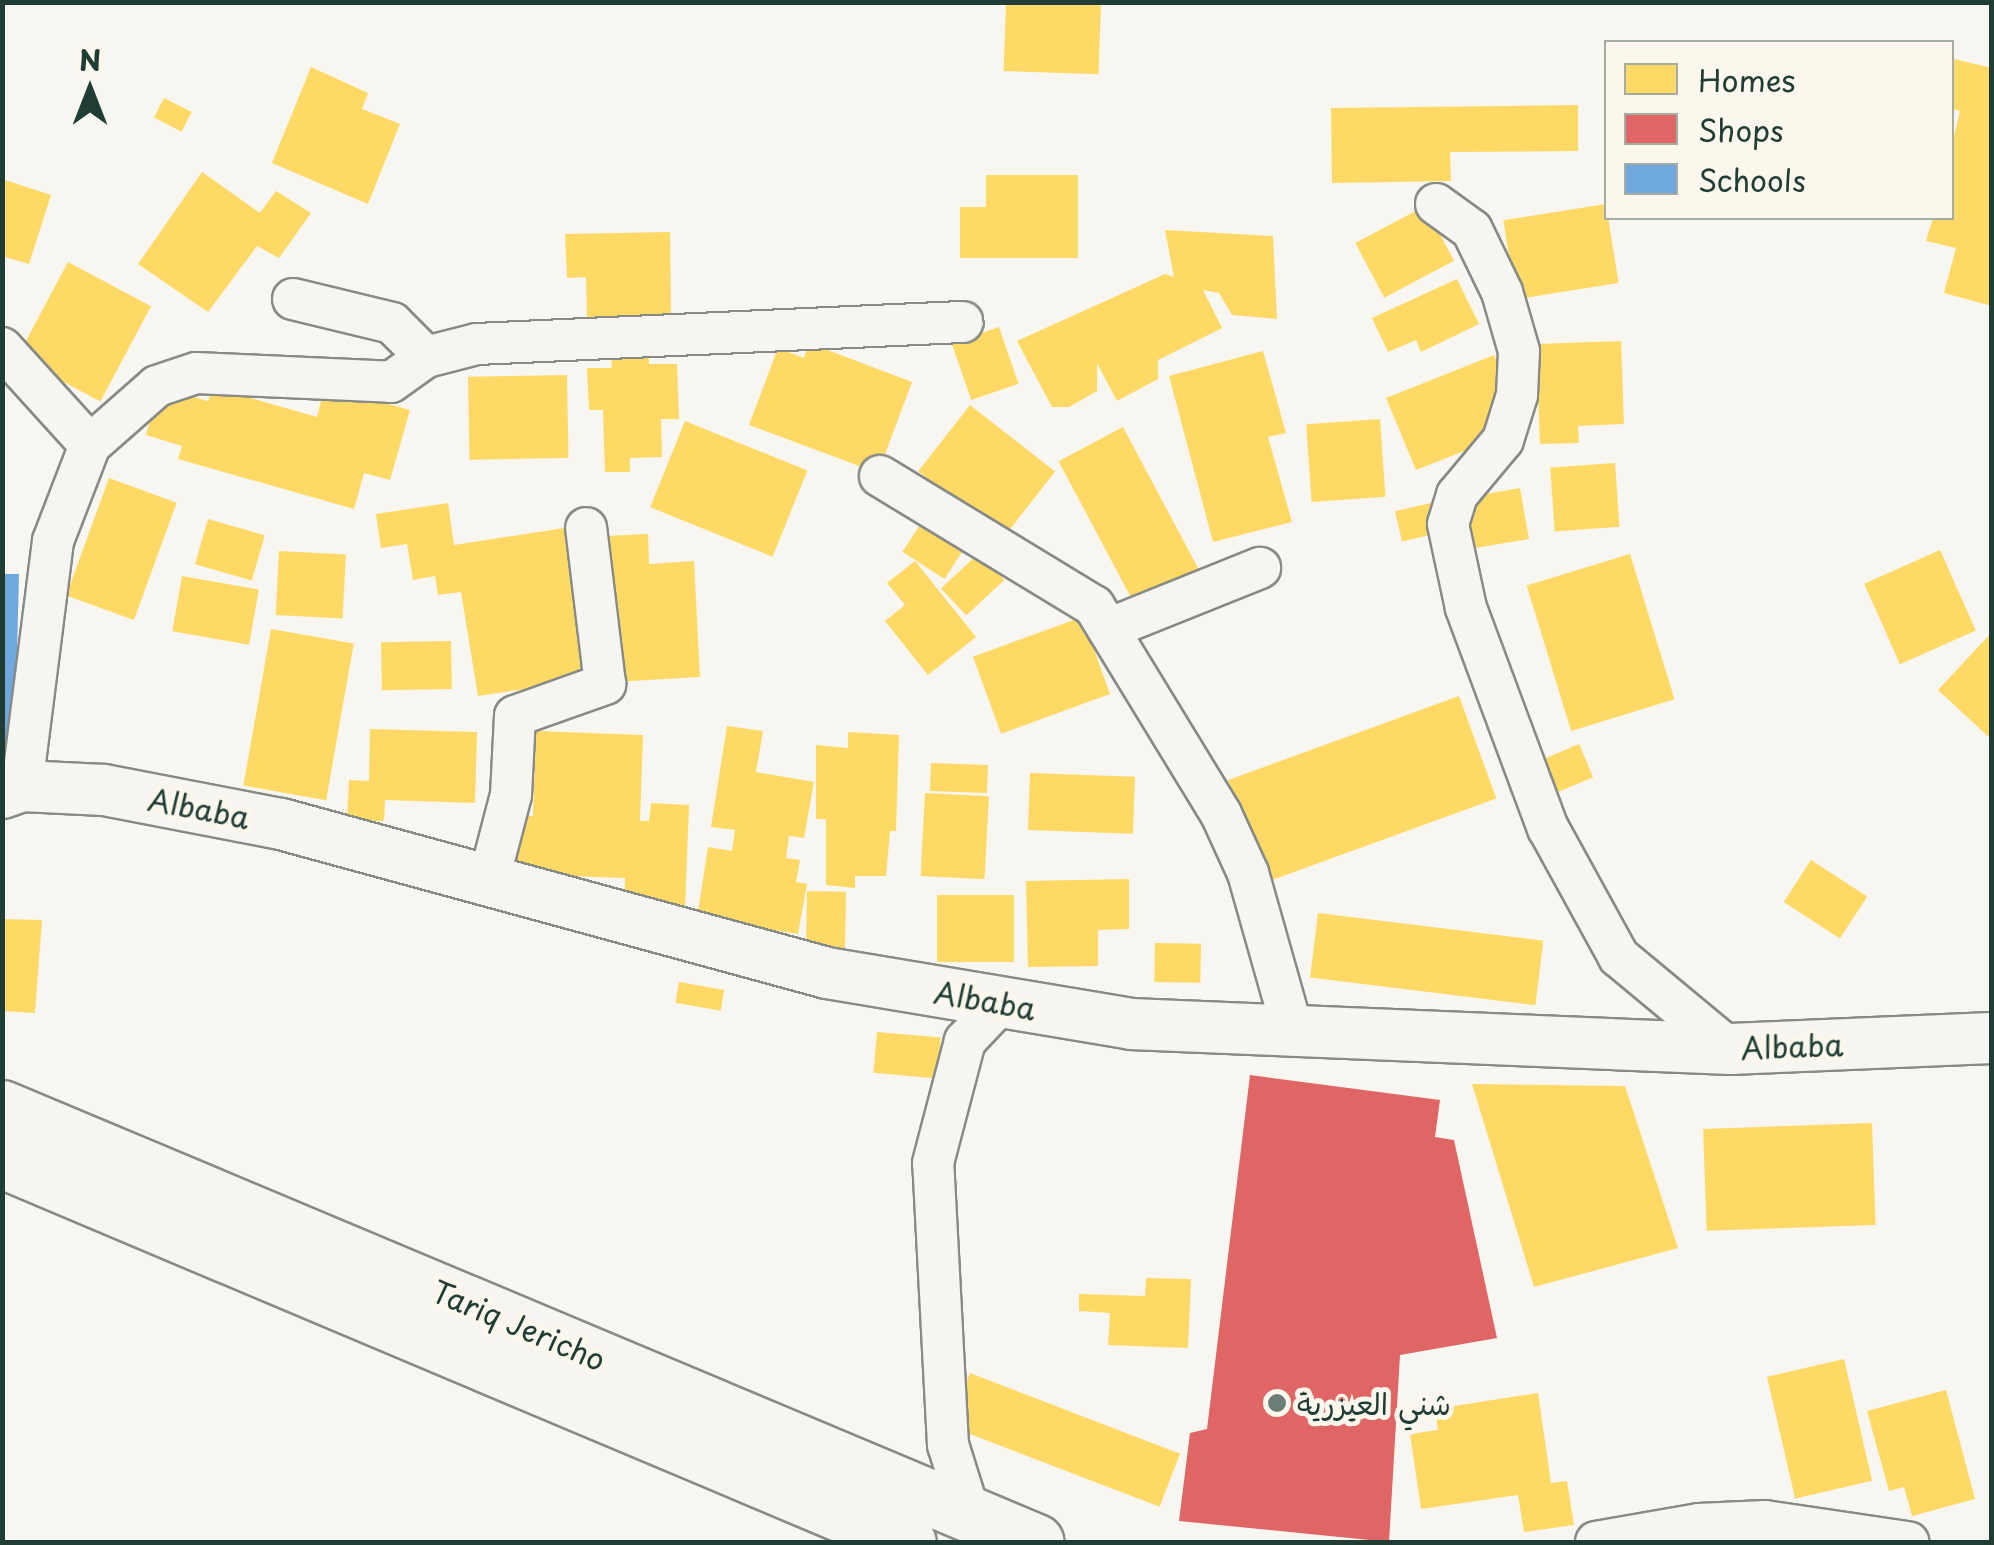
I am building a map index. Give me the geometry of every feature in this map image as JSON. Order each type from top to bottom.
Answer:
[{"type":"main road","name":"Tariq Jericho","points":[[2,1108],[1036,1542]]},
{"type":"main road","name":"Tariq Jericho","points":[[2,1160],[908,1542]]},
{"type":"street","points":[[1436,204],[1472,230],[1502,292],[1519,351],[1518,395],[1502,440],[1457,495],[1448,524],[1466,608],[1548,828],[1620,957],[1730,1049]]},
{"type":"street","points":[[293,298],[392,323],[426,356]]},
{"type":"street","points":[[12,789],[53,542],[90,445],[157,386],[196,372],[391,382],[426,356],[477,344],[666,332],[826,332],[963,322]]},
{"type":"street","points":[[2,348],[90,445]]},
{"type":"street","points":[[880,476],[1094,606],[1220,814],[1248,873],[1294,1036]]},
{"type":"street","points":[[488,883],[511,795],[515,716],[605,684],[586,528]]},
{"type":"street","points":[[1108,629],[1260,568]]},
{"type":"street","name":"Albaba","points":[[12,789],[104,790],[281,824],[827,974],[1131,1024],[1294,1036],[1730,1049],[1992,1038]]},
{"type":"street","points":[[970,1515],[948,1445],[933,1162],[966,1041],[1000,1003]]},
{"type":"street","points":[[1596,1542],[1699,1524],[1765,1521],[1908,1542]]},
{"type":"building: Homes","points":[[1006,2],[1101,5],[1099,74],[1004,71]]},
{"type":"building: Homes","points":[[1954,59],[1992,68],[1992,306],[1944,293],[1956,248],[1926,241],[1932,220],[1954,220],[1954,136],[1960,111],[1954,110]]},
{"type":"building: Homes","points":[[311,67],[368,93],[362,109],[400,124],[368,204],[272,163]]},
{"type":"building: Homes","points":[[164,98],[192,112],[182,132],[154,118]]},
{"type":"building: Homes","points":[[1578,105],[1578,151],[1450,152],[1451,181],[1332,183],[1331,108]]},
{"type":"building: Homes","points":[[202,172],[260,213],[276,191],[311,213],[279,258],[257,246],[208,312],[138,264]]},
{"type":"building: Homes","points":[[986,175],[1078,175],[1078,258],[960,258],[960,207],[986,207]]},
{"type":"building: Homes","points":[[2,179],[51,195],[29,264],[2,256]]},
{"type":"building: Homes","points":[[1604,204],[1619,283],[1516,299],[1503,220]]},
{"type":"building: Homes","points":[[1425,206],[1454,261],[1384,298],[1355,243]]},
{"type":"building: Homes","points":[[1165,230],[1273,236],[1277,319],[1232,315],[1219,293],[1203,290],[1222,328],[1158,360],[1158,379],[1117,401],[1097,363],[1097,391],[1069,407],[1052,407],[1017,341],[1165,274],[1174,277]]},
{"type":"building: Homes","points":[[670,232],[671,315],[587,317],[586,277],[567,278],[565,234]]},
{"type":"building: Homes","points":[[68,262],[151,306],[100,401],[17,357]]},
{"type":"building: Homes","points":[[1457,279],[1479,324],[1421,352],[1416,340],[1388,352],[1372,318]]},
{"type":"building: Homes","points":[[999,327],[1019,384],[971,400],[952,343]]},
{"type":"building: Homes","points":[[1621,341],[1624,424],[1578,426],[1579,443],[1540,444],[1536,344]]},
{"type":"building: Homes","points":[[809,343],[912,382],[878,473],[749,425],[778,348],[804,358]]},
{"type":"building: Homes","points":[[648,351],[649,364],[677,364],[679,419],[661,419],[662,457],[630,458],[630,472],[605,472],[603,410],[589,410],[587,368],[612,368],[611,352]]},
{"type":"building: Homes","points":[[1263,351],[1286,433],[1268,437],[1292,522],[1213,542],[1169,376]]},
{"type":"building: Homes","points":[[1494,355],[1508,389],[1482,444],[1416,470],[1386,398]]},
{"type":"building: Homes","points":[[567,375],[568,458],[469,460],[468,377]]},
{"type":"building: Homes","points":[[325,386],[410,410],[390,480],[364,473],[354,509],[178,459],[182,446],[146,435],[159,387],[208,401],[212,387],[317,417]]},
{"type":"building: Homes","points":[[970,405],[1055,471],[1003,538],[918,471]]},
{"type":"building: Homes","points":[[1380,419],[1385,497],[1312,502],[1306,424]]},
{"type":"building: Homes","points":[[685,421],[807,470],[773,557],[650,507]]},
{"type":"building: Homes","points":[[1123,427],[1200,573],[1136,607],[1059,461]]},
{"type":"building: Homes","points":[[1615,463],[1619,527],[1555,531],[1550,468]]},
{"type":"building: Homes","points":[[109,478],[177,503],[134,620],[66,595]]},
{"type":"building: Homes","points":[[1520,488],[1529,539],[1463,550],[1463,498]]},
{"type":"building: Homes","points":[[1435,502],[1442,532],[1402,541],[1395,511]]},
{"type":"building: Homes","points":[[448,503],[454,545],[564,528],[587,680],[478,696],[461,592],[438,595],[435,576],[413,580],[407,544],[381,548],[376,514]]},
{"type":"building: Homes","points":[[927,514],[969,541],[944,579],[902,552]]},
{"type":"building: Homes","points":[[208,519],[265,535],[252,580],[195,564]]},
{"type":"building: Homes","points":[[648,534],[649,564],[694,561],[700,677],[614,682],[606,536]]},
{"type":"building: Homes","points":[[1940,550],[1976,630],[1900,664],[1864,584]]},
{"type":"building: Homes","points":[[279,551],[346,555],[343,618],[276,615]]},
{"type":"building: Homes","points":[[979,553],[1004,580],[966,616],[941,588]]},
{"type":"building: Homes","points":[[1630,554],[1674,699],[1571,731],[1527,586]]},
{"type":"building: Homes","points":[[915,561],[976,637],[928,675],[885,621],[905,605],[887,583]]},
{"type":"building: Homes","points":[[182,576],[259,590],[249,645],[172,631]]},
{"type":"building: Homes","points":[[1082,617],[1110,694],[1001,734],[973,657]]},
{"type":"building: Homes","points":[[271,629],[354,644],[326,800],[243,786]]},
{"type":"building: Homes","points":[[1992,632],[1992,740],[1938,690]]},
{"type":"building: Homes","points":[[451,641],[452,689],[382,690],[381,642]]},
{"type":"building: Homes","points":[[1459,696],[1496,798],[1265,883],[1228,780]]},
{"type":"building: Homes","points":[[727,726],[763,731],[756,772],[814,782],[804,838],[789,836],[786,858],[800,860],[796,882],[807,884],[798,934],[697,918],[708,847],[732,851],[735,830],[711,827]]},
{"type":"building: Homes","points":[[370,729],[477,732],[475,803],[385,800],[384,821],[347,820],[349,780],[369,781]]},
{"type":"building: Homes","points":[[536,731],[643,735],[640,821],[649,821],[651,803],[689,805],[685,911],[624,908],[625,878],[513,874],[516,816],[533,816]]},
{"type":"building: Homes","points":[[848,732],[899,735],[896,831],[890,831],[886,876],[855,876],[855,888],[826,885],[826,819],[816,819],[816,745],[848,748]]},
{"type":"building: Homes","points":[[1579,744],[1593,777],[1554,794],[1540,760]]},
{"type":"building: Homes","points":[[931,763],[988,765],[987,793],[930,791]]},
{"type":"building: Homes","points":[[1030,773],[1135,777],[1133,834],[1028,830]]},
{"type":"building: Homes","points":[[925,793],[989,796],[985,879],[921,876]]},
{"type":"building: Homes","points":[[1811,860],[1867,896],[1840,938],[1784,902]]},
{"type":"building: Homes","points":[[1129,879],[1129,929],[1098,930],[1098,966],[1028,967],[1026,881]]},
{"type":"building: Homes","points":[[807,891],[846,892],[845,958],[806,957]]},
{"type":"building: Homes","points":[[937,895],[1014,895],[1014,962],[937,962]]},
{"type":"building: Homes","points":[[1318,913],[1543,941],[1535,1005],[1310,978]]},
{"type":"building: Homes","points":[[2,919],[42,920],[35,1013],[2,1011]]},
{"type":"building: Homes","points":[[1155,943],[1201,944],[1200,983],[1154,982]]},
{"type":"building: Homes","points":[[679,982],[724,990],[721,1011],[675,1003]]},
{"type":"building: Homes","points":[[877,1032],[941,1038],[937,1078],[873,1073]]},
{"type":"building: Homes","points":[[1472,1084],[1625,1086],[1678,1248],[1534,1287]]},
{"type":"building: Homes","points":[[1872,1123],[1876,1225],[1707,1231],[1703,1129]]},
{"type":"building: Homes","points":[[1146,1278],[1191,1279],[1188,1348],[1108,1345],[1110,1313],[1079,1311],[1079,1294],[1145,1296]]},
{"type":"building: Homes","points":[[1844,1359],[1872,1481],[1795,1499],[1767,1377]]},
{"type":"building: Homes","points":[[970,1373],[1180,1454],[1160,1507],[950,1426]]},
{"type":"building: Homes","points":[[1946,1390],[1975,1499],[1912,1516],[1904,1487],[1889,1491],[1867,1411]]},
{"type":"building: Homes","points":[[1538,1393],[1551,1483],[1567,1481],[1574,1525],[1524,1532],[1518,1495],[1421,1509],[1410,1434],[1438,1430],[1435,1409]]},
{"type":"building: Shops","points":[[1250,1075],[1440,1100],[1435,1137],[1454,1140],[1497,1338],[1400,1355],[1389,1542],[1179,1521],[1190,1433],[1207,1429]]},
{"type":"building: Schools","points":[[2,574],[19,574],[14,775],[2,774]]},
{"type":"place","name":"شني العيزرية","points":[[1277,1403]]}]
